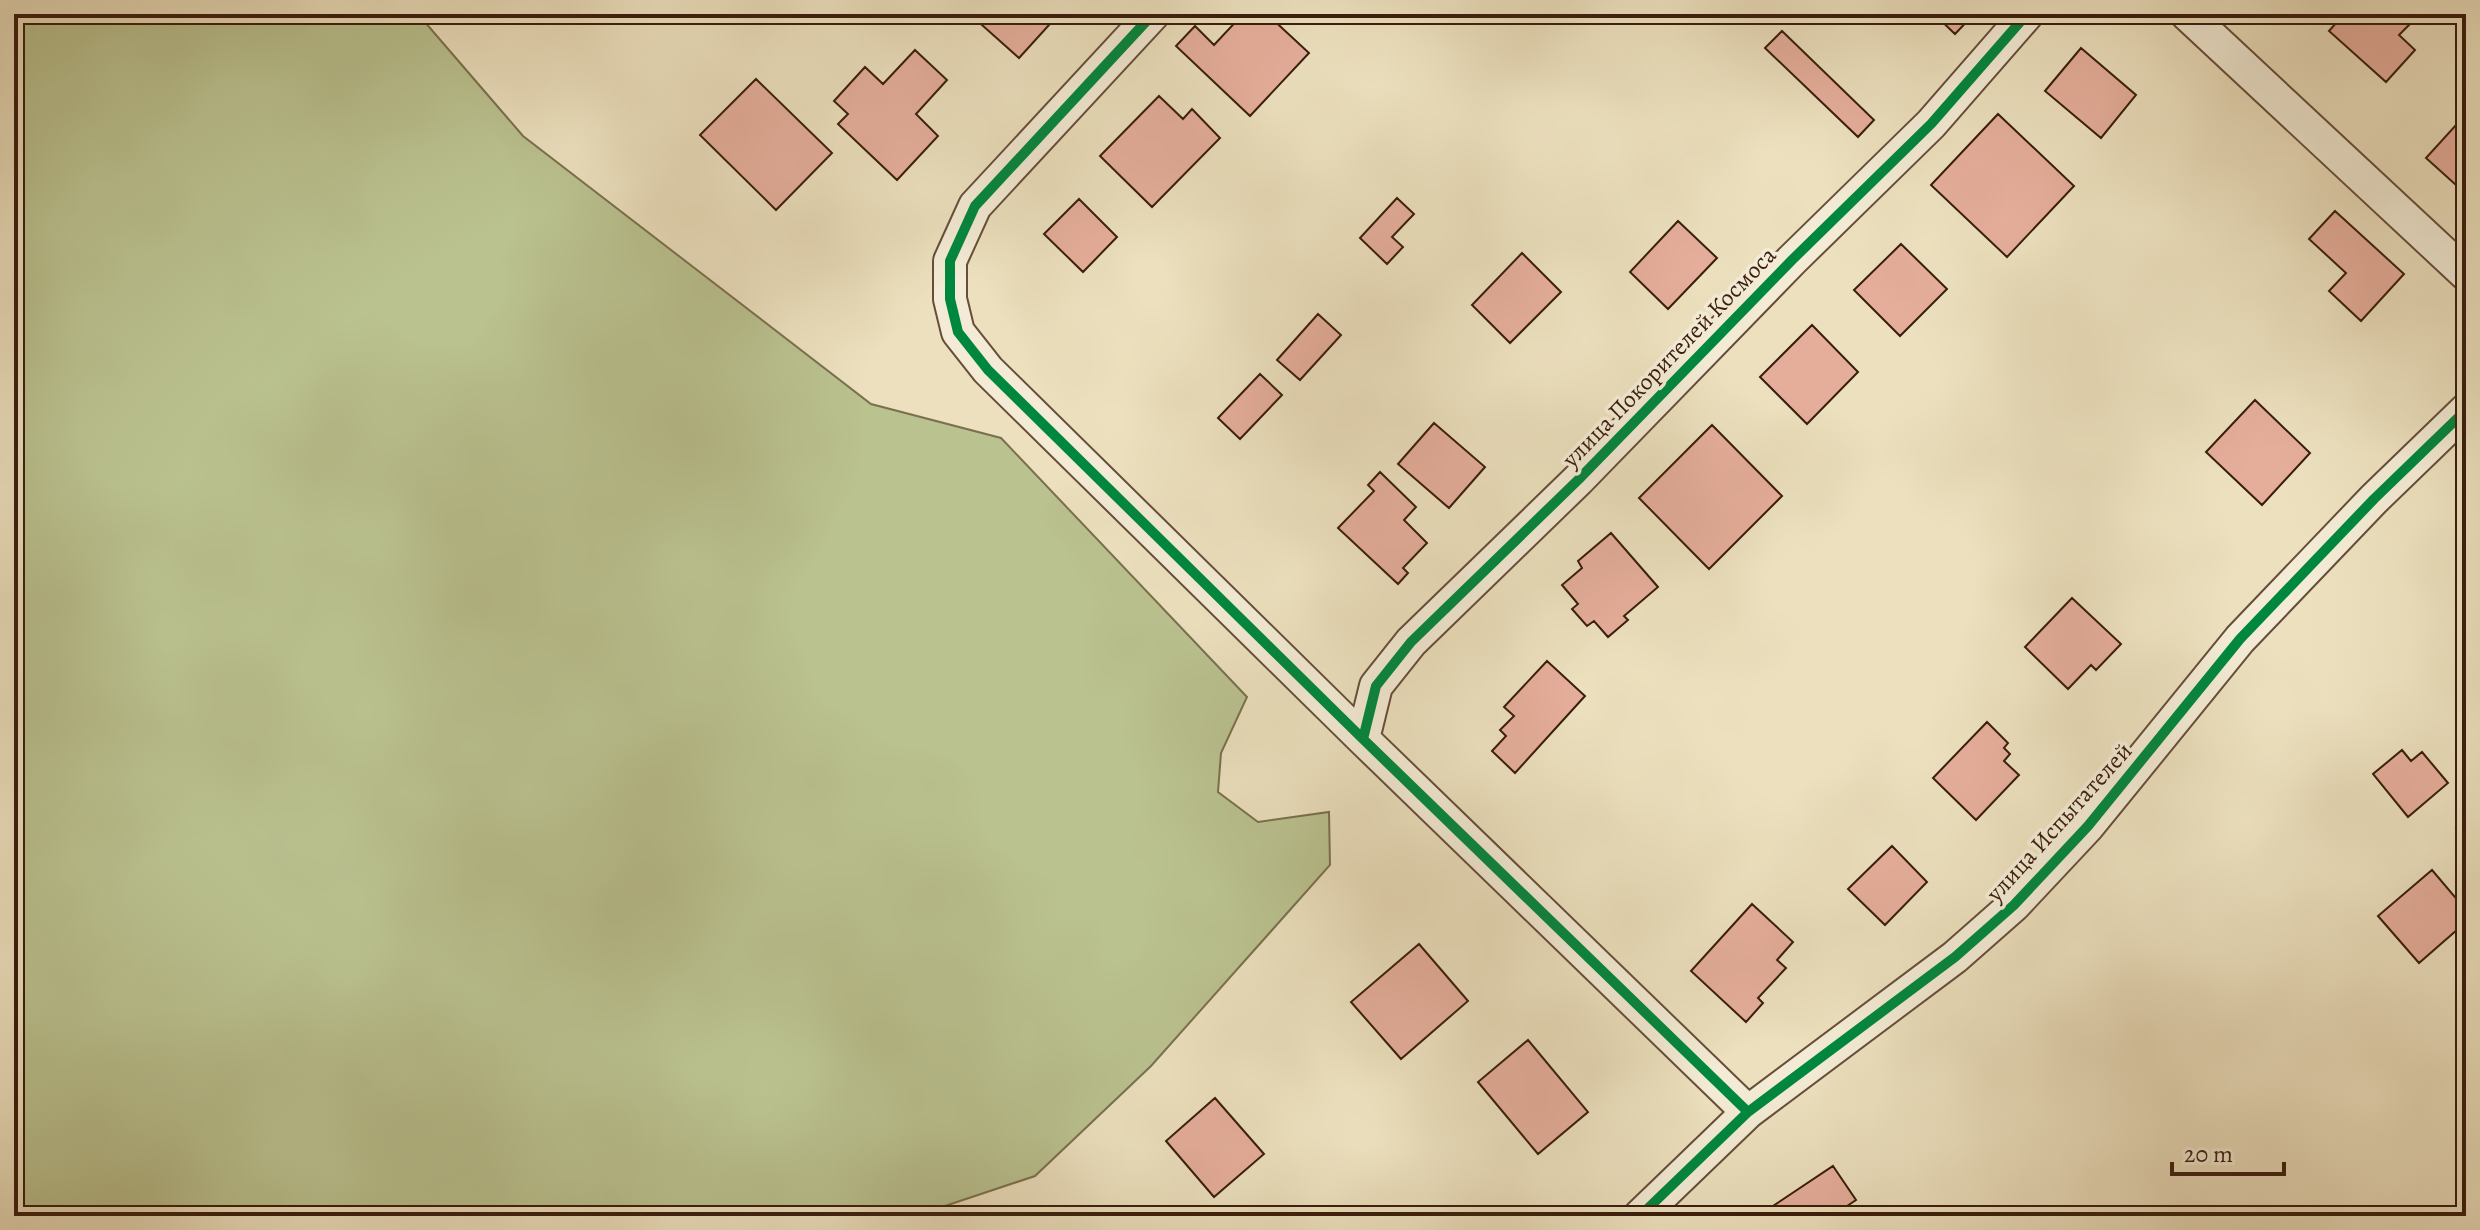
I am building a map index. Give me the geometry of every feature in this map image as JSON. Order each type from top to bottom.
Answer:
[{"type":"street","points":[[1153,14],[975,206],[950,261],[950,299],[958,332],[988,370],[1748,1112]]},
{"type":"street","name":"улица Покорителей Космоса","points":[[1363,739],[1376,686],[1411,642],[1578,480],[1792,260],[1931,124],[2027,14]]},
{"type":"street","points":[[2187,14],[2466,274]]},
{"type":"street","name":"улица Испытателей","points":[[1640,1216],[1748,1112],[1955,957],[2014,905],[2088,826],[2240,639],[2374,499],[2466,410]]},
{"type":"green space","points":[[14,14],[418,14],[523,136],[871,404],[1001,438],[1247,697],[1221,753],[1218,792],[1258,822],[1329,812],[1330,865],[1151,1066],[1035,1176],[915,1216],[14,1216]]},
{"type":"building","points":[[976,14],[1059,14],[1019,58],[973,17]]},
{"type":"building","points":[[1253,14],[1267,14],[1309,53],[1250,116],[1176,46],[1195,26],[1214,45],[1242,15],[1248,20]]},
{"type":"building","points":[[1934,14],[1974,14],[1955,34]]},
{"type":"building","points":[[2344,14],[2399,14],[2410,24],[2399,35],[2415,50],[2386,82],[2329,31]]},
{"type":"building","points":[[1782,31],[1874,120],[1858,137],[1765,48]]},
{"type":"building","points":[[2081,48],[2136,95],[2101,138],[2045,91]]},
{"type":"building","points":[[915,50],[947,80],[916,114],[938,136],[897,180],[838,124],[848,114],[834,101],[865,67],[883,84]]},
{"type":"building","points":[[756,79],[832,153],[776,210],[700,135]]},
{"type":"building","points":[[1159,96],[1183,119],[1192,109],[1220,138],[1152,207],[1100,156]]},
{"type":"building","points":[[1998,114],[2074,186],[2007,257],[1931,185]]},
{"type":"building","points":[[2466,114],[2466,194],[2426,158]]},
{"type":"building","points":[[1397,198],[1414,214],[1392,237],[1403,247],[1387,264],[1360,238]]},
{"type":"building","points":[[1079,199],[1117,237],[1083,272],[1044,234]]},
{"type":"building","points":[[2335,211],[2404,274],[2361,321],[2329,291],[2346,273],[2309,239]]},
{"type":"building","points":[[1678,221],[1717,258],[1668,309],[1630,272]]},
{"type":"building","points":[[1901,244],[1947,289],[1900,336],[1854,290]]},
{"type":"building","points":[[1522,253],[1561,292],[1510,343],[1472,305]]},
{"type":"building","points":[[1318,314],[1341,335],[1300,380],[1277,360]]},
{"type":"building","points":[[1812,325],[1858,372],[1807,424],[1760,377]]},
{"type":"building","points":[[1260,374],[1282,395],[1240,439],[1218,418]]},
{"type":"building","points":[[2255,400],[2310,453],[2262,505],[2206,452]]},
{"type":"building","points":[[1434,423],[1485,467],[1449,508],[1398,464]]},
{"type":"building","points":[[1712,425],[1782,496],[1709,569],[1639,498]]},
{"type":"building","points":[[1380,472],[1416,507],[1404,520],[1427,543],[1403,568],[1408,573],[1398,584],[1338,528],[1374,491],[1368,485]]},
{"type":"building","points":[[1611,533],[1658,587],[1624,616],[1628,620],[1608,637],[1594,621],[1587,626],[1572,609],[1578,604],[1562,585],[1582,568],[1578,561]]},
{"type":"building","points":[[2072,598],[2121,644],[2096,670],[2091,665],[2068,689],[2025,647]]},
{"type":"building","points":[[1547,661],[1585,696],[1515,773],[1492,751],[1506,736],[1500,730],[1514,716],[1504,707]]},
{"type":"building","points":[[1987,722],[2008,743],[2004,748],[2010,754],[2004,761],[2019,775],[1976,820],[1933,778]]},
{"type":"building","points":[[2402,750],[2411,761],[2422,752],[2448,783],[2408,817],[2373,774]]},
{"type":"building","points":[[2466,821],[2466,843],[2456,828]]},
{"type":"building","points":[[1892,846],[1927,882],[1885,925],[1848,889]]},
{"type":"building","points":[[2432,870],[2466,910],[2466,922],[2419,963],[2378,916]]},
{"type":"building","points":[[1752,904],[1793,942],[1777,960],[1786,968],[1758,998],[1763,1003],[1746,1022],[1691,971]]},
{"type":"building","points":[[1419,944],[1468,1001],[1401,1059],[1351,1002]]},
{"type":"building","points":[[1528,1040],[1588,1112],[1538,1154],[1478,1082]]},
{"type":"building","points":[[1215,1098],[1264,1154],[1214,1197],[1166,1141]]},
{"type":"building","points":[[1833,1166],[1856,1200],[1832,1216],[1780,1216],[1773,1206]]},
{"type":"cycle path","points":[[1153,14],[975,206],[950,261],[950,299],[958,332],[988,370],[1748,1112]]},
{"type":"cycle path","points":[[1363,739],[1376,686],[1411,642],[1578,480],[1792,260],[1931,124],[2027,14]]},
{"type":"cycle path","points":[[1640,1216],[1748,1112],[1955,957],[2014,905],[2088,826],[2240,639],[2374,499],[2466,410]]}]
